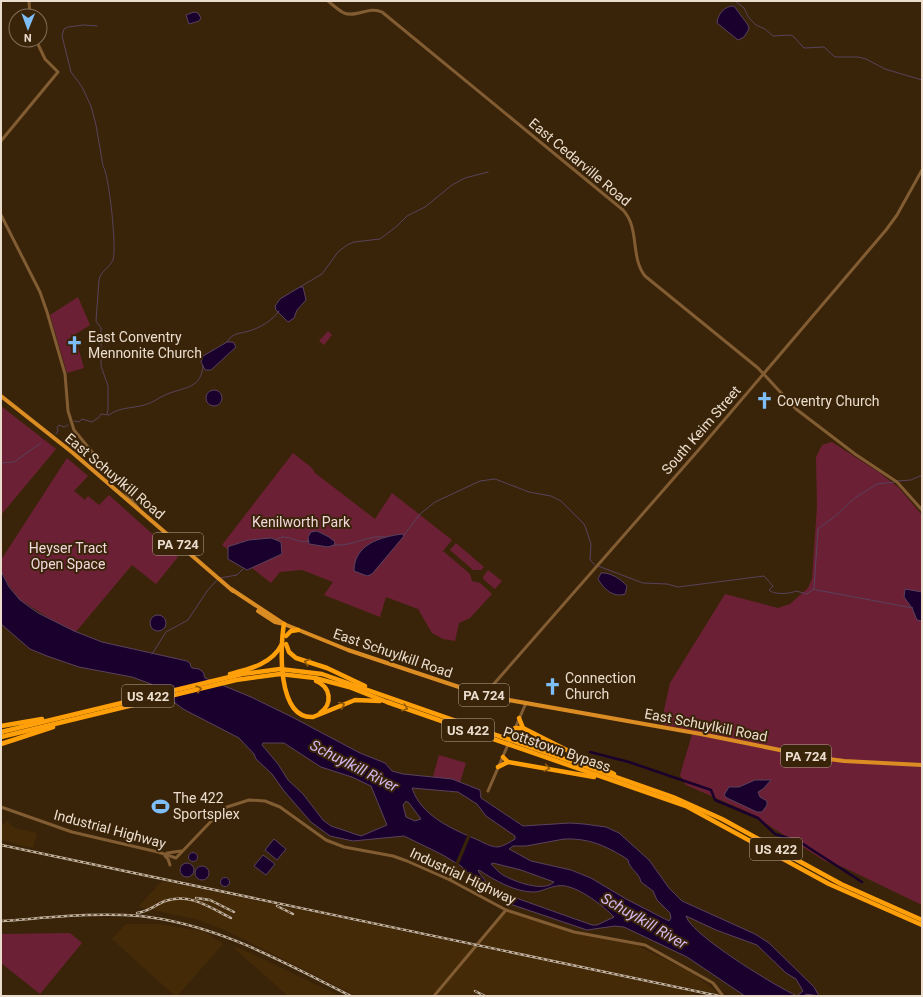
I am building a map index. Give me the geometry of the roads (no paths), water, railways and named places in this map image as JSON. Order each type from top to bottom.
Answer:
[{"type":"highway","points":[[284,624],[286,636],[284,688],[291,704],[300,714],[306,717],[316,717],[345,703],[357,700],[387,702]]},
{"type":"highway","points":[[284,624],[286,682],[293,703],[301,712],[308,715],[316,714],[324,709],[329,698],[324,686],[314,680],[287,674]]},
{"type":"highway","points":[[286,636],[291,631],[298,630]]},
{"type":"highway","points":[[229,676],[264,662],[277,652],[285,642]]},
{"type":"highway","points":[[285,642],[289,652],[296,658],[338,672],[381,694]]},
{"type":"highway","name":"Pottstown Bypass","points":[[1,737],[236,680],[290,670],[322,674],[628,780],[708,812],[841,884],[921,924]]},
{"type":"highway","name":"Pottstown Bypass","points":[[229,676],[280,672],[314,678],[349,687],[387,702],[686,806],[829,884],[921,924]]},
{"type":"highway","name":"US 422","points":[[1,732],[229,676]]},
{"type":"highway","points":[[1,744],[93,715]]},
{"type":"highway","points":[[1,726],[66,716]]},
{"type":"highway","points":[[519,718],[523,728]]},
{"type":"highway","points":[[515,728],[523,728],[628,780]]},
{"type":"highway","points":[[502,757],[508,762],[590,776],[648,793]]},
{"type":"highway","points":[[498,767],[508,762]]},
{"type":"main road","name":"East Schuylkill Road","points":[[1,396],[73,453],[217,577],[267,617],[280,624],[284,624],[348,650],[486,696],[701,734],[814,757],[844,761],[922,765]]},
{"type":"street","name":"East Cedarville Road","points":[[328,1],[347,14],[372,10],[382,12],[623,210],[631,221],[639,266],[645,276],[764,373],[796,409],[855,454],[893,479],[922,510]]},
{"type":"street","points":[[1,141],[58,72],[45,59],[40,48]]},
{"type":"street","name":"South Keim Street","points":[[486,696],[492,686],[596,568],[891,224],[922,170]]},
{"type":"street","points":[[917,179],[922,179]]},
{"type":"street","points":[[1,215],[40,292],[47,312],[64,370],[68,411],[72,426],[77,435],[140,510]]},
{"type":"street","points":[[488,791],[526,703]]},
{"type":"street","name":"Industrial Highway","points":[[1,807],[72,832],[158,852],[176,858],[182,850],[227,807],[249,800],[265,801],[280,807],[321,837],[336,844],[393,856],[450,880],[506,910],[574,932],[645,946],[713,983],[723,996]]},
{"type":"street","points":[[158,852],[168,859],[170,865]]},
{"type":"street","points":[[450,880],[455,868]]},
{"type":"street","points":[[434,996],[506,910]]},
{"type":"water","points":[[734,6],[748,25],[749,29],[744,37],[738,40],[717,23],[724,9]]},
{"type":"water","points":[[194,12],[198,13],[201,18],[199,21],[189,24],[186,15]]},
{"type":"water","points":[[300,287],[303,287],[306,300],[297,310],[294,318],[288,322],[276,310],[275,306],[280,299]]},
{"type":"water","points":[[227,342],[233,342],[236,347],[211,370],[205,370],[201,362],[203,356]]},
{"type":"water","points":[[211,390],[217,390],[222,395],[220,404],[217,406],[211,406],[206,401],[206,395]]},
{"type":"water","points":[[317,531],[329,537],[335,542],[334,545],[328,547],[309,544],[308,537],[311,532]]},
{"type":"water","points":[[402,534],[404,536],[372,574],[367,576],[354,571],[355,562],[364,548],[386,537]]},
{"type":"water","points":[[271,538],[281,542],[282,554],[247,570],[228,559],[228,547],[230,546],[249,540]]},
{"type":"water","name":"Schuylkill River","points":[[1,571],[9,587],[20,600],[38,613],[74,631],[102,642],[187,661],[191,664],[190,665],[192,668],[199,669],[204,673],[205,678],[251,697],[360,753],[385,763],[392,771],[403,774],[452,779],[480,790],[481,798],[523,826],[570,823],[606,827],[619,833],[649,860],[669,888],[682,901],[755,934],[769,943],[814,987],[819,996],[806,994],[805,996],[797,996],[745,996],[687,957],[624,927],[615,926],[587,930],[504,902],[485,891],[461,866],[441,854],[404,836],[353,841],[330,836],[311,822],[284,791],[272,774],[256,759],[254,754],[239,738],[183,709],[151,684],[132,677],[79,667],[47,656],[30,649],[1,624]],"holes":[[[263,743],[284,743],[321,767],[352,777],[371,786],[387,825],[361,836],[331,826],[323,820],[303,794],[288,780],[278,764],[262,745]],[[412,788],[458,792],[477,804],[486,816],[515,836],[515,839],[498,847],[490,846],[448,826],[430,814],[416,798]],[[406,801],[421,819],[415,821],[406,817],[403,805]],[[564,839],[588,841],[603,846],[628,860],[630,866],[641,882],[653,891],[657,900],[670,913],[671,918],[669,921],[626,899],[591,878],[571,870],[531,861],[509,849],[513,846],[526,846]],[[493,863],[521,870],[554,882],[543,886],[528,885],[503,875],[491,864]],[[479,870],[491,878],[519,890],[536,892],[557,886],[571,888],[596,901],[614,917],[597,925],[592,925],[502,893],[489,886],[478,871]],[[686,916],[716,930],[757,945],[786,973],[796,979],[803,991],[797,996],[754,972],[718,947],[691,925]]]},
{"type":"water","points":[[601,573],[615,576],[622,581],[627,586],[625,594],[617,595],[609,592],[598,579]]},
{"type":"water","points":[[905,589],[922,592],[922,621],[917,620],[912,608],[904,597]]},
{"type":"water","points":[[158,615],[165,620],[166,623],[161,630],[158,631],[151,626],[150,623],[155,616]]},
{"type":"water","points":[[755,780],[771,780],[758,792],[760,797],[767,801],[767,805],[762,812],[757,812],[727,798],[724,795],[729,787],[739,787]]},
{"type":"water","points":[[274,839],[286,849],[277,860],[265,850]]},
{"type":"water","points":[[191,853],[195,853],[197,857],[195,861],[191,861],[189,859],[189,855]]},
{"type":"water","points":[[263,855],[275,864],[266,875],[254,866]]},
{"type":"water","points":[[187,863],[192,865],[194,870],[192,875],[187,877],[182,875],[180,870],[182,865]]},
{"type":"water","points":[[202,866],[207,868],[209,873],[207,878],[202,880],[197,878],[195,873],[197,868]]},
{"type":"water","points":[[223,878],[227,878],[229,882],[227,886],[223,886],[221,884],[221,880]]},
{"type":"waterway","points":[[735,1],[744,8],[749,18],[756,25],[765,29],[773,36],[791,35],[804,48],[824,47],[835,57],[858,57],[866,59],[885,69],[922,80]]},
{"type":"waterway","points":[[97,26],[84,25],[68,27],[64,29],[62,36],[71,72],[82,87],[91,106],[103,166],[108,183],[112,212],[114,242],[113,260],[101,274],[99,280],[96,321],[101,328],[101,366],[108,386],[107,414]]},
{"type":"waterway","points":[[300,287],[322,274],[338,252],[347,245],[354,242],[380,239],[407,216],[425,207],[452,185],[465,178],[488,172]]},
{"type":"waterway","points":[[227,342],[234,335],[262,326],[273,318],[279,311]]},
{"type":"waterway","points":[[74,421],[79,422],[82,419],[92,422],[101,414],[109,415],[118,410],[145,405],[167,394],[192,386],[199,379],[203,366]]},
{"type":"waterway","points":[[56,434],[58,431],[57,427],[59,425],[64,427],[68,425]]},
{"type":"waterway","points":[[1,463],[14,462],[41,443]]},
{"type":"waterway","points":[[898,481],[911,480],[922,475]]},
{"type":"waterway","points":[[404,535],[420,514],[435,502],[480,481],[495,479],[529,492],[551,496],[561,501],[584,524],[591,544],[590,560],[595,565]]},
{"type":"waterway","points":[[814,589],[818,529],[855,498],[877,484],[895,482]]},
{"type":"waterway","points":[[277,539],[285,537],[305,542],[309,541]]},
{"type":"waterway","points":[[334,545],[347,544],[373,537],[386,537]]},
{"type":"waterway","points":[[598,566],[643,583],[667,584],[678,587],[764,576],[773,586],[769,590],[774,593],[796,591],[807,594],[814,589],[913,608]]},
{"type":"waterway","points":[[220,578],[237,575],[243,569]]},
{"type":"waterway","points":[[152,654],[166,632],[188,620],[207,591],[217,580]]},
{"type":"waterway","points":[[590,752],[629,762],[711,790],[715,800],[758,818],[775,834],[800,842],[862,882]]},
{"type":"railway","points":[[1,845],[719,996]]},
{"type":"railway","points":[[137,913],[148,910],[165,901],[183,898],[200,902],[231,918]]},
{"type":"railway","points":[[196,898],[210,900],[234,912]]},
{"type":"railway","points":[[277,906],[293,914]]},
{"type":"railway","points":[[1,921],[105,915],[140,916],[168,920],[196,927],[249,946],[351,996]]},
{"type":"railway","points":[[475,991],[485,996]]},
{"type":"place","name":"East Conventry Mennonite Church","points":[[75,345]]},
{"type":"place","name":"Coventry Church","points":[[764,401]]},
{"type":"place","name":"Connection Church","points":[[552,686]]},
{"type":"place","name":"The 422 Sportsplex","points":[[160,806]]},
{"type":"park label","name":"Kenilworth Park","points":[[301,522]]},
{"type":"park label","name":"Heyser Tract Open Space","points":[[68,556]]}]
